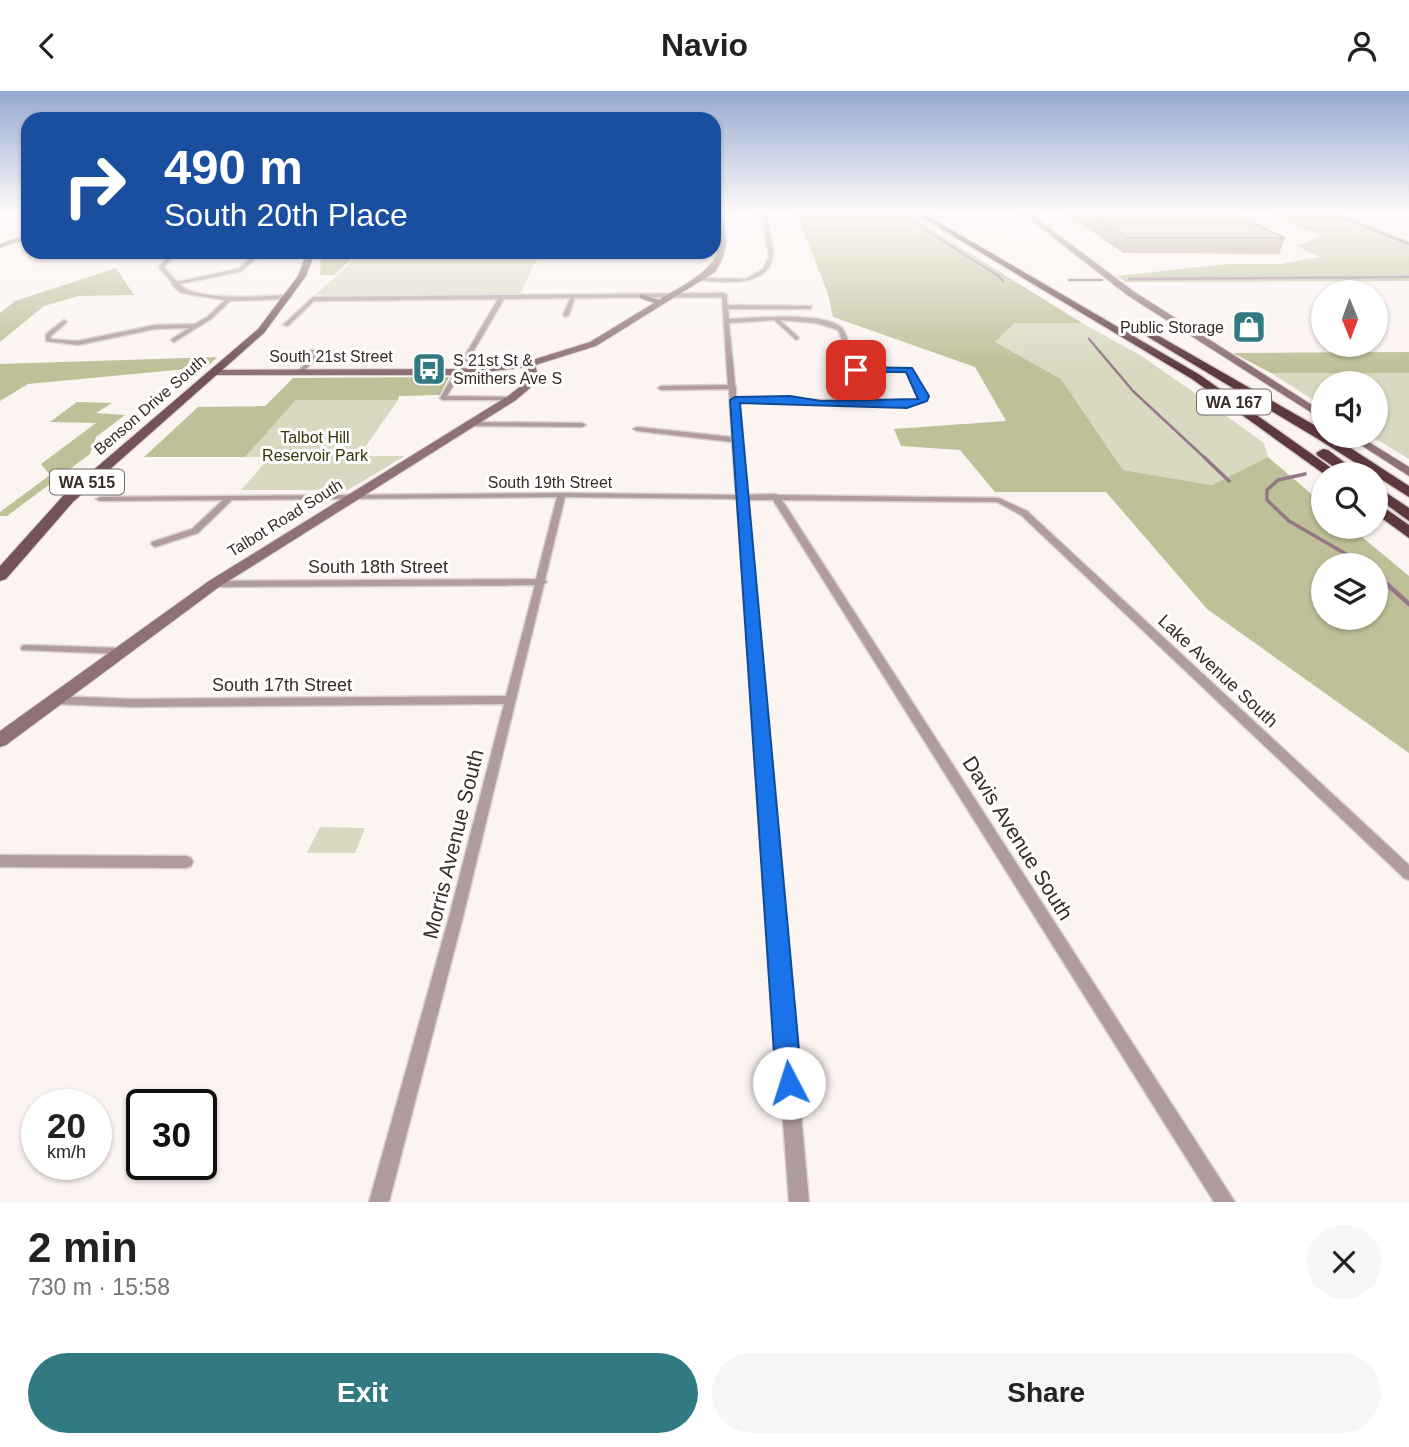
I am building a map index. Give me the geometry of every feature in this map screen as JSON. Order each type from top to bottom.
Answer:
[{"type":"highway","name":"WA 167","points":[[1010,264],[1246,389],[1311,429]]},
{"type":"highway","points":[[1024,264],[1101,307]]},
{"type":"highway","name":"WA 167","points":[[1138,334],[1317,462]]},
{"type":"highway","points":[[1138,334],[1335,462]]},
{"type":"highway","points":[[1246,389],[1265,407],[1348,462]]},
{"type":"highway","name":"WA 167","points":[[1341,448],[1409,492]]},
{"type":"highway","points":[[1388,490],[1409,505]]},
{"type":"highway","points":[[1388,499],[1409,516]]},
{"type":"highway","points":[[1388,516],[1409,533]]},
{"type":"main road","name":"Benson Drive South","points":[[0,576],[68,499],[145,429],[261,331],[288,297],[307,264]]},
{"type":"street","points":[[164,264],[161,267],[183,292],[229,299],[288,297]]},
{"type":"street","points":[[174,284],[240,270],[247,264]]},
{"type":"street","points":[[530,364],[593,344],[701,279],[716,264]]},
{"type":"street","points":[[701,279],[747,280],[765,270],[767,264]]},
{"type":"street","points":[[1092,264],[1130,293],[1311,410]]},
{"type":"street","points":[[566,314],[573,296]]},
{"type":"street","points":[[643,296],[661,303]]},
{"type":"street","points":[[286,325],[313,299],[672,296],[810,307]]},
{"type":"street","points":[[502,297],[443,398],[512,398]]},
{"type":"street","points":[[174,340],[197,326],[229,299]]},
{"type":"street","points":[[725,301],[799,1202]]},
{"type":"street","points":[[776,320],[796,338]]},
{"type":"street","points":[[661,388],[821,404],[917,403],[923,396],[909,370],[856,370],[840,329],[824,322],[726,321]]},
{"type":"street","points":[[64,322],[48,335],[48,340],[78,343],[155,327],[197,326]]},
{"type":"street","points":[[300,372],[314,357],[313,351]]},
{"type":"street","name":"South 21st Street","points":[[215,372],[459,372],[530,364]]},
{"type":"street","name":"Talbot Road South","points":[[0,740],[214,584],[512,398],[531,382],[533,371],[530,364]]},
{"type":"street","points":[[469,424],[582,425]]},
{"type":"street","points":[[637,429],[737,440]]},
{"type":"street","points":[[1371,448],[1409,472]]},
{"type":"street","name":"South 19th Street","points":[[100,499],[562,495],[999,499]]},
{"type":"street","name":"Morris Avenue South","points":[[379,1202],[542,582],[562,495]]},
{"type":"street","name":"Davis Avenue South","points":[[775,496],[1224,1202]]},
{"type":"street","points":[[155,544],[195,531],[229,499]]},
{"type":"street","name":"Lake Avenue South","points":[[999,499],[1024,513],[1409,874]]},
{"type":"street","name":"South 18th Street","points":[[214,584],[542,582]]},
{"type":"street","points":[[26,648],[121,651]]},
{"type":"street","name":"South 17th Street","points":[[54,700],[132,703],[511,700]]},
{"type":"street","points":[[0,861],[186,862]]},
{"type":"green space","points":[[320,264],[346,264],[334,275],[320,275]]},
{"type":"green space","points":[[350,264],[534,264],[520,294],[315,295]]},
{"type":"green space","points":[[816,264],[987,264],[1082,323],[1015,323],[995,342],[1061,379],[1123,470],[1212,485],[1268,457],[1311,494],[1311,539],[1364,539],[1381,553],[1311,553],[1311,630],[1388,630],[1388,559],[1409,576],[1409,753],[1207,609],[1106,492],[995,492],[960,450],[901,446],[894,429],[1006,421],[975,367],[833,317],[828,294]]},
{"type":"green space","points":[[1227,264],[1409,264],[1409,281],[1126,282],[1117,276]]},
{"type":"green space","points":[[116,268],[134,295],[79,296],[44,306],[0,342],[0,313],[15,301]]},
{"type":"green space","points":[[1015,323],[1082,323],[1140,355],[1192,391],[1264,443],[1268,457],[1212,485],[1123,470],[1061,379],[995,342]]},
{"type":"green space","points":[[1388,352],[1409,352],[1409,373],[1271,373],[1233,353],[1311,353],[1311,357],[1388,357]]},
{"type":"green space","points":[[217,357],[207,367],[28,384],[0,401],[0,364]]},
{"type":"green space","points":[[1271,373],[1311,373],[1311,398]]},
{"type":"green space","points":[[1388,373],[1409,373],[1409,459],[1388,446]]},
{"type":"green space","points":[[449,377],[440,395],[399,396],[398,400],[296,400],[245,457],[144,457],[198,407],[265,406],[293,378]]},
{"type":"green space","name":"Talbot Hill Reservoir Park","points":[[296,400],[398,400],[359,456],[405,456],[348,490],[241,490],[270,457],[245,457]]},
{"type":"green space","points":[[77,402],[112,403],[96,413],[125,415],[96,437],[90,454],[7,516],[0,516],[0,512],[50,475],[41,464],[96,423],[50,422]]},
{"type":"green space","points":[[320,827],[365,828],[355,853],[307,853]]},
{"type":"waterway","points":[[979,264],[999,277]]},
{"type":"waterway","points":[[999,277],[1003,281]]},
{"type":"waterway","points":[[1129,279],[1409,277],[1394,277]]},
{"type":"waterway","points":[[1069,280],[1102,280]]},
{"type":"waterway","points":[[1089,339],[1133,391],[1206,459]]},
{"type":"waterway","points":[[1204,457],[1229,481]]},
{"type":"waterway","points":[[1305,474],[1278,480],[1267,490],[1267,500],[1289,521],[1344,553]]},
{"type":"waterway","points":[[1388,585],[1409,604]]},
{"type":"place","name":"Public Storage","points":[[1249,327]]},
{"type":"place","name":"S 21st St & Smithers Ave S","points":[[429,369]]},
{"type":"route","points":[[789,1083],[740,496],[735,400],[790,400],[821,404],[907,404],[922,401],[923,396],[909,370],[856,370]]}]
